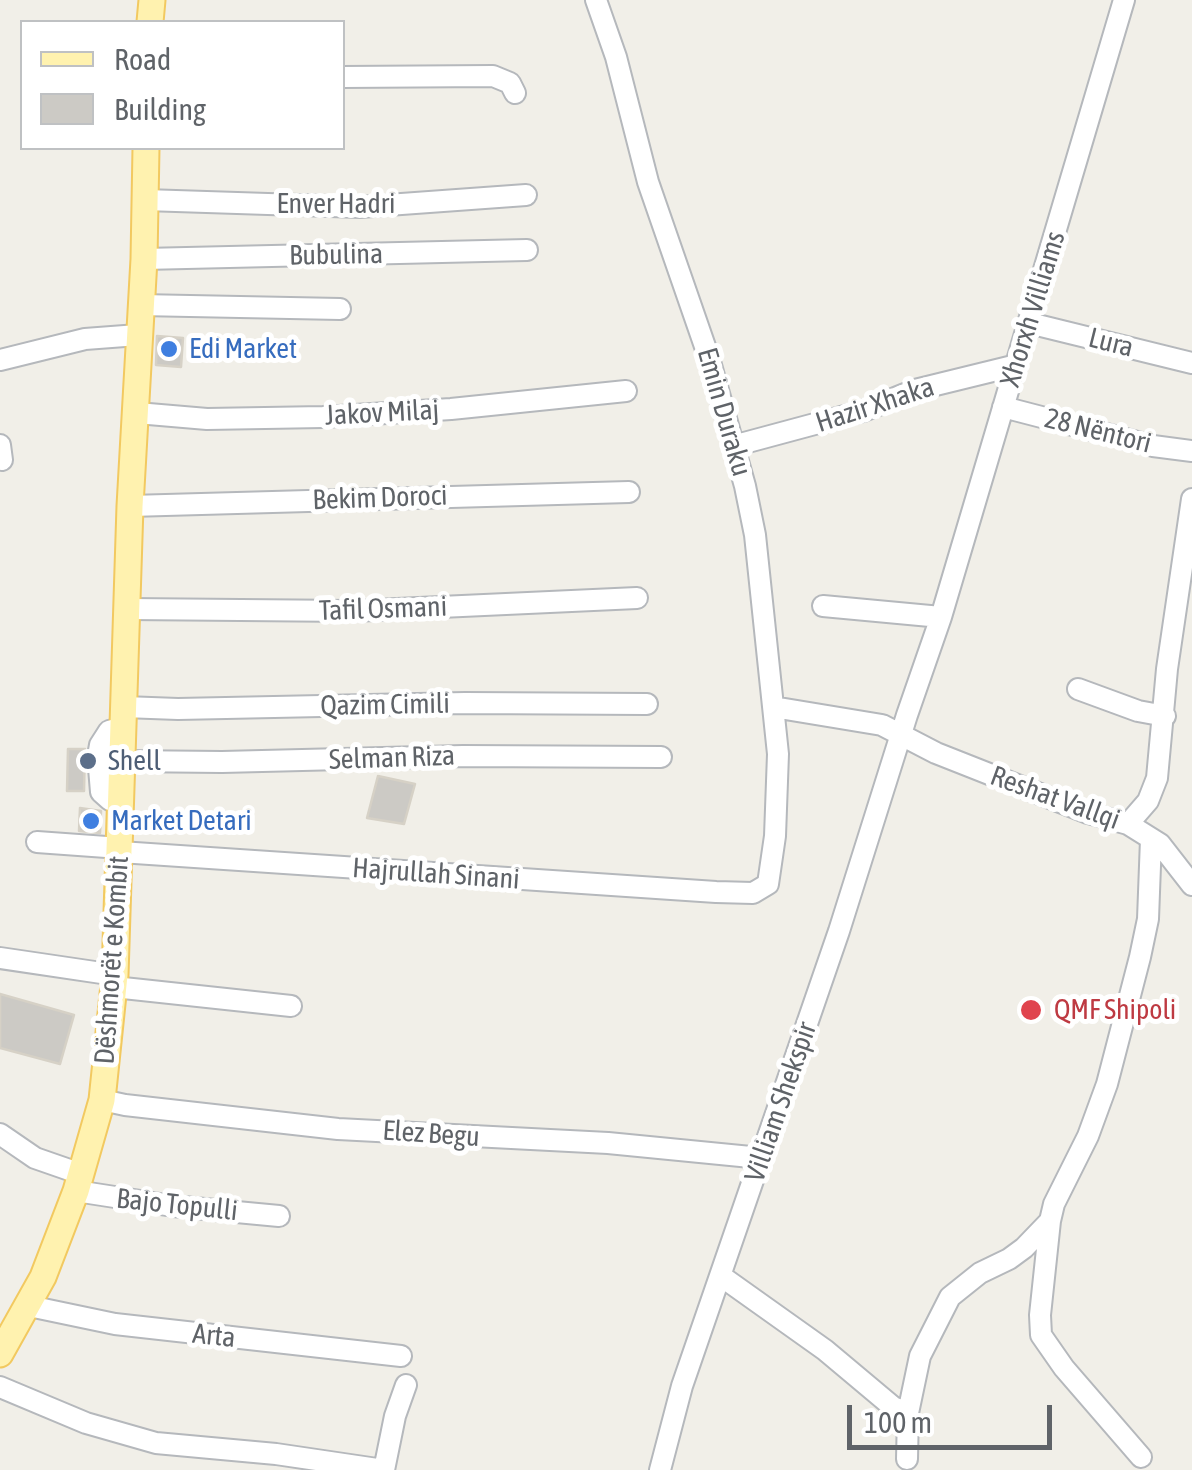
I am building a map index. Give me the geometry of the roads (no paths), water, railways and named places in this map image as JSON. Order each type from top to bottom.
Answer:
[{"type":"main road","name":"Dëshmorët e Kombit","points":[[0,1354],[29,1306],[79,1182],[102,1100],[115,981],[146,150]]},
{"type":"street","name":"Xhorxh Villiams","points":[[901,733],[941,617],[1124,0]]},
{"type":"street","name":"Emin Duraku","points":[[601,1],[648,182],[709,358],[758,550],[778,754],[770,880],[753,893]]},
{"type":"street","points":[[345,77],[493,76],[504,78],[516,93]]},
{"type":"street","name":"Enver Hadri","points":[[146,200],[360,206],[526,195]]},
{"type":"street","name":"Bubulina","points":[[144,259],[527,250]]},
{"type":"street","points":[[140,305],[340,309]]},
{"type":"street","name":"Lura","points":[[1029,322],[1192,363]]},
{"type":"street","points":[[0,360],[85,339],[138,335]]},
{"type":"street","name":"Hazir Xhaka","points":[[733,446],[863,411],[916,390],[1017,364]]},
{"type":"street","points":[[136,413],[452,403],[593,386]]},
{"type":"street","name":"Jakov Milaj","points":[[136,413],[207,419],[323,417],[471,408],[626,391]]},
{"type":"street","name":"28 Nëntori","points":[[1004,407],[1153,446],[1192,451]]},
{"type":"street","name":"Bekim Doroci","points":[[130,506],[629,492]]},
{"type":"street","points":[[1128,824],[1140,813],[1155,787],[1167,669],[1192,500]]},
{"type":"street","name":"Tafil Osmani","points":[[128,610],[353,611],[638,598]]},
{"type":"street","points":[[823,606],[941,617]]},
{"type":"street","points":[[1078,689],[1138,712],[1165,716]]},
{"type":"street","name":"Qazim Cimili","points":[[124,717],[178,709],[647,704]]},
{"type":"street","points":[[773,707],[870,723],[901,733]]},
{"type":"street","points":[[120,801],[110,800],[101,792],[98,756],[109,730],[124,717]]},
{"type":"street","name":"Reshat Vallqi","points":[[901,733],[936,753],[1088,813],[1128,824],[1168,852],[1192,885]]},
{"type":"street","name":"Villiam Shekspir","points":[[660,1470],[674,1413],[840,930],[901,733]]},
{"type":"street","name":"Selman Riza","points":[[122,761],[662,757]]},
{"type":"street","points":[[1141,1457],[1064,1368],[1041,1335],[1040,1315],[1054,1204],[1098,1111],[1148,919],[1151,839]]},
{"type":"street","name":"Hajrullah Sinani","points":[[37,842],[753,893]]},
{"type":"street","points":[[0,958],[115,981],[291,1006]]},
{"type":"street","name":"Elez Begu","points":[[102,1100],[338,1129],[608,1143],[761,1158]]},
{"type":"street","name":"Bajo Topulli","points":[[0,1134],[79,1182],[173,1206],[279,1216]]},
{"type":"street","points":[[907,1458],[908,1413],[920,1356],[950,1297],[980,1273],[1009,1260],[1050,1221]]},
{"type":"street","points":[[721,1276],[826,1350],[893,1408],[908,1413]]},
{"type":"street","name":"Arta","points":[[29,1306],[114,1324],[401,1356]]},
{"type":"street","points":[[0,1387],[86,1423],[156,1443],[276,1454],[384,1470],[406,1385]]},
{"type":"place","name":"Edi Market","points":[[169,349]]},
{"type":"place","name":"Shell","points":[[88,761]]},
{"type":"place","name":"Market Detari","points":[[91,821]]},
{"type":"place","name":"QMF Shipoli","points":[[1031,1010]]}]
